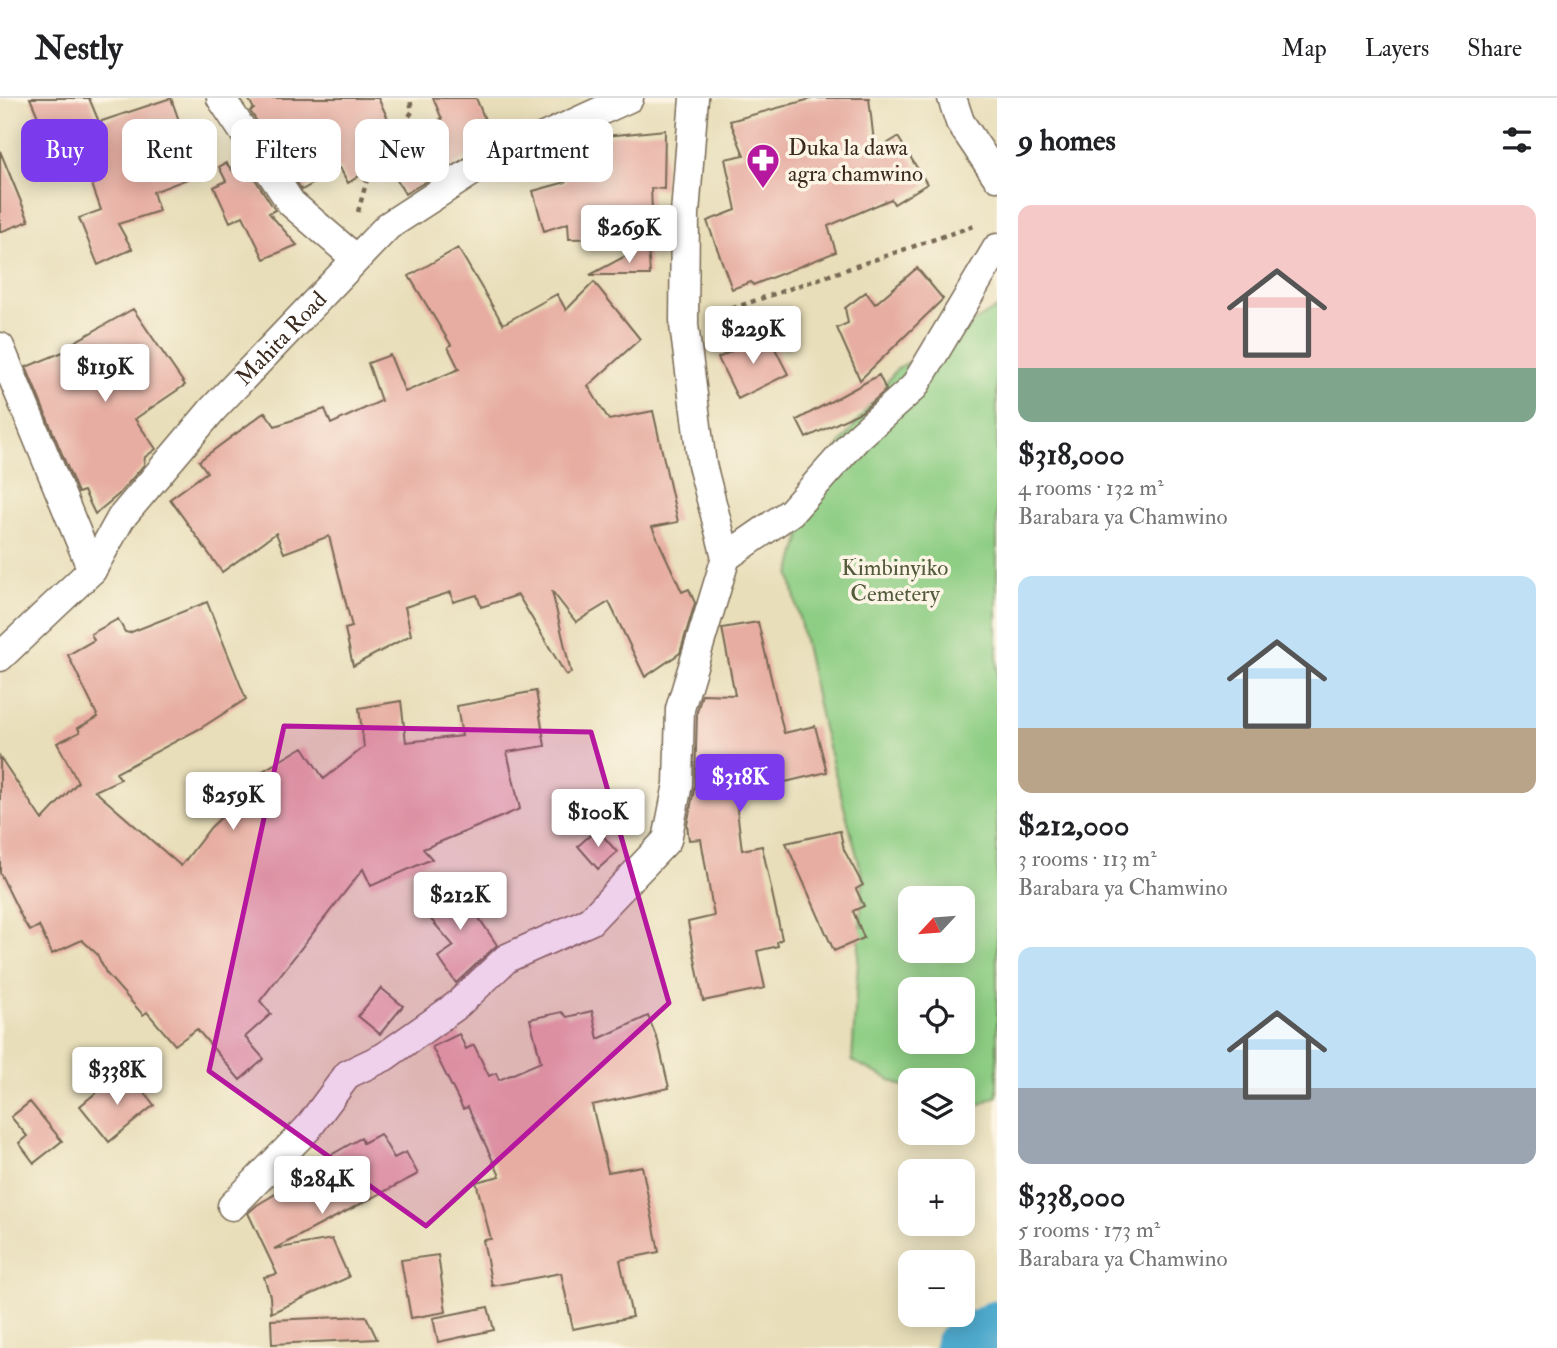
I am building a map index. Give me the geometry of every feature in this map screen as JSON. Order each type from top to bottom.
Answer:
[{"type":"street","points":[[221,98],[291,203],[355,258]]},
{"type":"street","name":"Mahita Road","points":[[0,657],[92,570],[121,518],[204,419],[388,226],[482,165],[629,98]]},
{"type":"street","points":[[232,1206],[308,1128],[348,1074],[384,1057],[456,1006],[507,958],[590,921],[667,840],[678,785],[680,709],[726,557],[702,465],[684,325],[685,214],[694,98]]},
{"type":"street","points":[[952,98],[960,122],[997,177]]},
{"type":"street","points":[[726,557],[791,512],[857,438],[914,387],[997,248]]},
{"type":"street","points":[[0,347],[92,570]]},
{"type":"path","points":[[355,258],[355,226],[368,176],[412,112],[410,98]]},
{"type":"path","points":[[684,325],[985,222]]},
{"type":"highlighted area","points":[[284,726],[591,732],[669,1003],[426,1226],[209,1071]]},
{"type":"green space","name":"Kimbinyiko Cemetery","points":[[997,308],[997,1096],[975,1107],[975,1068],[898,1068],[898,1084],[852,1061],[863,878],[823,728],[790,575],[817,475],[896,370]]},
{"type":"building","points":[[30,98],[89,98],[98,119],[39,119]]},
{"type":"building","points":[[171,98],[178,119],[122,119],[122,182],[179,182],[153,192],[159,211],[118,224],[132,249],[98,265],[79,218],[101,210],[91,182],[108,182],[108,119]]},
{"type":"building","points":[[248,98],[378,98],[388,119],[355,119],[355,179],[348,183],[341,170],[341,119],[255,119],[250,111],[254,109]]},
{"type":"building","points":[[433,98],[476,98],[485,119],[463,119],[463,159],[449,168],[449,119],[442,119]]},
{"type":"building","points":[[814,98],[869,98],[875,151],[898,137],[927,184],[894,204],[891,199],[828,226],[836,252],[753,285],[751,282],[732,289],[707,221],[736,210],[725,159],[744,155],[730,121]]},
{"type":"building","points":[[665,130],[664,189],[651,188],[652,210],[646,210],[647,237],[569,239],[568,223],[544,231],[533,191],[566,182],[613,182],[613,135]]},
{"type":"building","points":[[0,151],[29,221],[0,232]]},
{"type":"building","points":[[226,163],[231,169],[231,182],[257,182],[275,210],[269,213],[297,245],[264,259],[243,216],[230,222],[214,187],[226,181],[219,167]]},
{"type":"building","points":[[297,182],[316,182],[302,190]]},
{"type":"building","points":[[398,182],[425,182],[405,194]]},
{"type":"building","points":[[648,244],[650,275],[590,275]]},
{"type":"building","points":[[458,248],[503,324],[557,294],[566,310],[594,282],[640,339],[588,386],[609,420],[653,411],[678,522],[652,527],[682,592],[689,589],[695,603],[680,653],[645,677],[609,602],[576,622],[552,591],[571,673],[566,675],[518,595],[481,607],[477,595],[453,602],[451,592],[405,607],[411,635],[353,666],[345,629],[352,627],[329,536],[284,553],[276,533],[222,572],[170,499],[207,472],[199,461],[265,412],[275,426],[325,409],[331,424],[381,401],[368,363],[390,355],[405,392],[459,369],[448,347],[451,345],[409,276]]},
{"type":"building","points":[[917,268],[943,299],[860,380],[837,328],[848,323],[845,308],[866,292],[875,304]]},
{"type":"building","points":[[133,309],[185,385],[135,419],[156,449],[145,457],[144,465],[118,495],[95,514],[84,491],[78,493],[26,367],[73,348],[71,344]]},
{"type":"building","points":[[767,333],[788,374],[738,399],[718,358]]},
{"type":"building","points":[[879,375],[886,390],[861,412],[806,438],[797,420]]},
{"type":"building","points":[[207,602],[246,699],[201,728],[116,773],[121,779],[95,791],[181,866],[211,827],[260,781],[256,775],[303,747],[324,779],[364,747],[359,708],[401,701],[406,742],[462,736],[457,706],[536,691],[545,746],[507,752],[520,809],[423,849],[432,859],[371,886],[363,869],[260,1001],[271,1014],[245,1037],[264,1059],[240,1080],[197,1029],[175,1045],[147,1012],[143,1015],[106,973],[97,954],[82,940],[52,954],[39,926],[30,931],[24,922],[0,873],[0,757],[42,820],[78,782],[57,743],[80,732],[78,728],[98,717],[68,655],[94,640],[91,634],[118,619],[125,632],[129,633]]},
{"type":"building","points":[[758,622],[784,733],[815,726],[827,772],[735,794],[742,850],[762,846],[782,939],[777,942],[778,946],[757,951],[765,988],[703,1001],[688,922],[714,916],[701,839],[689,840],[687,825],[695,785],[697,712],[702,694],[735,695],[722,628]]},
{"type":"building","points":[[597,829],[617,852],[598,869],[578,846]]},
{"type":"building","points":[[840,831],[844,850],[863,885],[856,889],[864,906],[853,911],[864,938],[834,951],[786,843]]},
{"type":"building","points":[[453,883],[478,913],[497,945],[456,983],[438,957],[454,946],[422,909]]},
{"type":"building","points":[[381,988],[403,1006],[380,1034],[358,1016]]},
{"type":"building","points":[[592,1011],[598,1039],[648,1016],[658,1041],[669,1088],[592,1105],[608,1172],[642,1166],[659,1252],[620,1260],[632,1317],[573,1329],[561,1273],[492,1286],[483,1240],[491,1239],[476,1182],[500,1176],[468,1107],[463,1109],[432,1047],[459,1034],[466,1049],[474,1045],[489,1076],[496,1073],[499,1080],[541,1062],[530,1019],[562,1012],[567,1017]]},
{"type":"building","points":[[120,1073],[132,1088],[138,1084],[154,1105],[109,1142],[80,1106]]},
{"type":"building","points":[[30,1102],[62,1141],[34,1163],[19,1143],[27,1136],[11,1117]]},
{"type":"building","points":[[380,1134],[394,1158],[406,1152],[418,1174],[274,1249],[332,1239],[349,1277],[271,1313],[270,1296],[264,1277],[277,1274],[248,1213],[334,1159],[331,1155],[361,1138],[363,1143]]},
{"type":"building","points":[[438,1255],[446,1312],[411,1318],[401,1260]]},
{"type":"building","points":[[488,1307],[494,1330],[438,1342],[433,1318]]},
{"type":"building","points":[[366,1316],[377,1339],[272,1344],[271,1320]]},
{"type":"waterway","points":[[962,1348],[997,1328]]},
{"type":"place","name":"Duka la dawa agra chamwino","points":[[763,190]]}]
